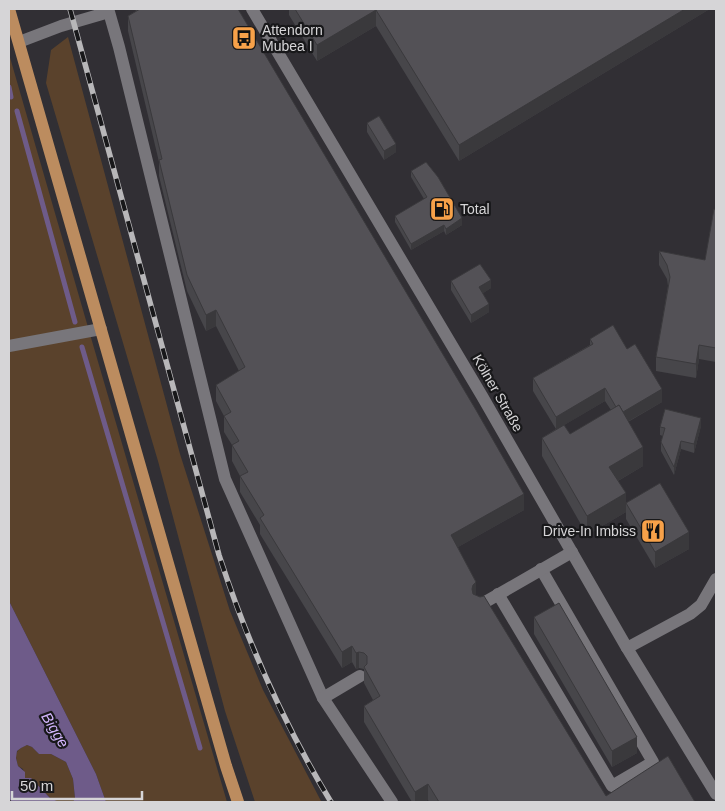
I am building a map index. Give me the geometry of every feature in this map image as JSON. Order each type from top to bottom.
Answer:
[{"type":"main road","points":[[9,9],[226,766],[238,802]]},
{"type":"street","name":"Kölner Straße","points":[[252,9],[482,396],[627,648],[716,794]]},
{"type":"street","points":[[19,42],[61,26],[109,12],[225,479],[323,698],[392,802]]},
{"type":"street","points":[[9,346],[101,329]]},
{"type":"street","points":[[480,605],[572,552]]},
{"type":"street","points":[[498,594],[612,786],[653,762],[541,569]]},
{"type":"street","points":[[627,648],[690,614],[701,605],[716,579]]},
{"type":"street","points":[[323,698],[360,676]]},
{"type":"street","points":[[380,782],[380,802]]},
{"type":"shaded area","points":[[68,37],[180,454],[230,611],[263,690],[321,802],[255,802],[225,711],[158,461],[46,83],[51,50]]},
{"type":"shaded area","points":[[9,54],[227,802],[106,802],[96,774],[9,601]]},
{"type":"shaded area","points":[[27,745],[39,754],[51,754],[66,762],[73,779],[75,798],[73,802],[62,802],[50,798],[35,782],[25,778],[23,769],[18,766],[16,753]]},
{"type":"water","name":"Bigge","points":[[9,601],[96,774],[106,802],[73,802],[75,798],[73,779],[66,762],[51,754],[39,754],[27,745],[17,751],[18,766],[25,772],[25,778],[31,778],[50,798],[59,802],[12,802],[9,798]]},
{"type":"building","points":[[140,9],[238,9],[524,494],[451,535],[476,582],[472,589],[473,594],[480,597],[484,596],[606,796],[668,756],[695,802],[439,802],[428,784],[415,792],[364,706],[380,696],[364,667],[367,664],[367,656],[364,653],[356,653],[352,646],[342,652],[260,518],[264,515],[240,476],[248,472],[232,445],[239,441],[224,416],[231,412],[216,385],[245,367],[216,310],[206,315],[187,275],[159,160],[162,159],[128,16]]},
{"type":"building","points":[[295,9],[685,9],[459,145],[376,10],[317,45]]},
{"type":"building","points":[[379,116],[396,144],[384,151],[367,123]]},
{"type":"building","points":[[426,162],[438,177],[462,218],[446,229],[444,225],[411,244],[395,216],[427,197],[411,171]]},
{"type":"building","points":[[714,209],[716,210],[716,348],[699,345],[696,364],[656,357],[670,277],[667,265],[659,251],[705,260]]},
{"type":"building","points":[[480,264],[491,280],[479,287],[489,304],[471,315],[451,281]]},
{"type":"building","points":[[613,325],[627,349],[635,344],[662,389],[623,412],[619,405],[616,407],[605,388],[556,417],[533,378],[593,344],[590,339]]},
{"type":"building","points":[[619,405],[643,447],[609,467],[626,493],[587,516],[542,438],[564,425],[570,434]]},
{"type":"building","points":[[665,409],[701,418],[694,444],[681,441],[674,467],[661,442],[665,428],[660,427]]},
{"type":"building","points":[[660,483],[689,532],[655,552],[626,503]]},
{"type":"building","points":[[559,603],[637,737],[612,751],[534,617]]},
{"type":"waterway","points":[[9,87],[11,97]]},
{"type":"waterway","points":[[17,111],[75,322]]},
{"type":"waterway","points":[[82,347],[200,748]]},
{"type":"railway","points":[[70,9],[219,555],[242,620],[282,713],[331,802]]},
{"type":"place","name":"Attendorn Mubea I","points":[[244,38]]},
{"type":"place","name":"Total","points":[[442,209]]},
{"type":"place","name":"Drive-In Imbiss","points":[[653,531]]}]
